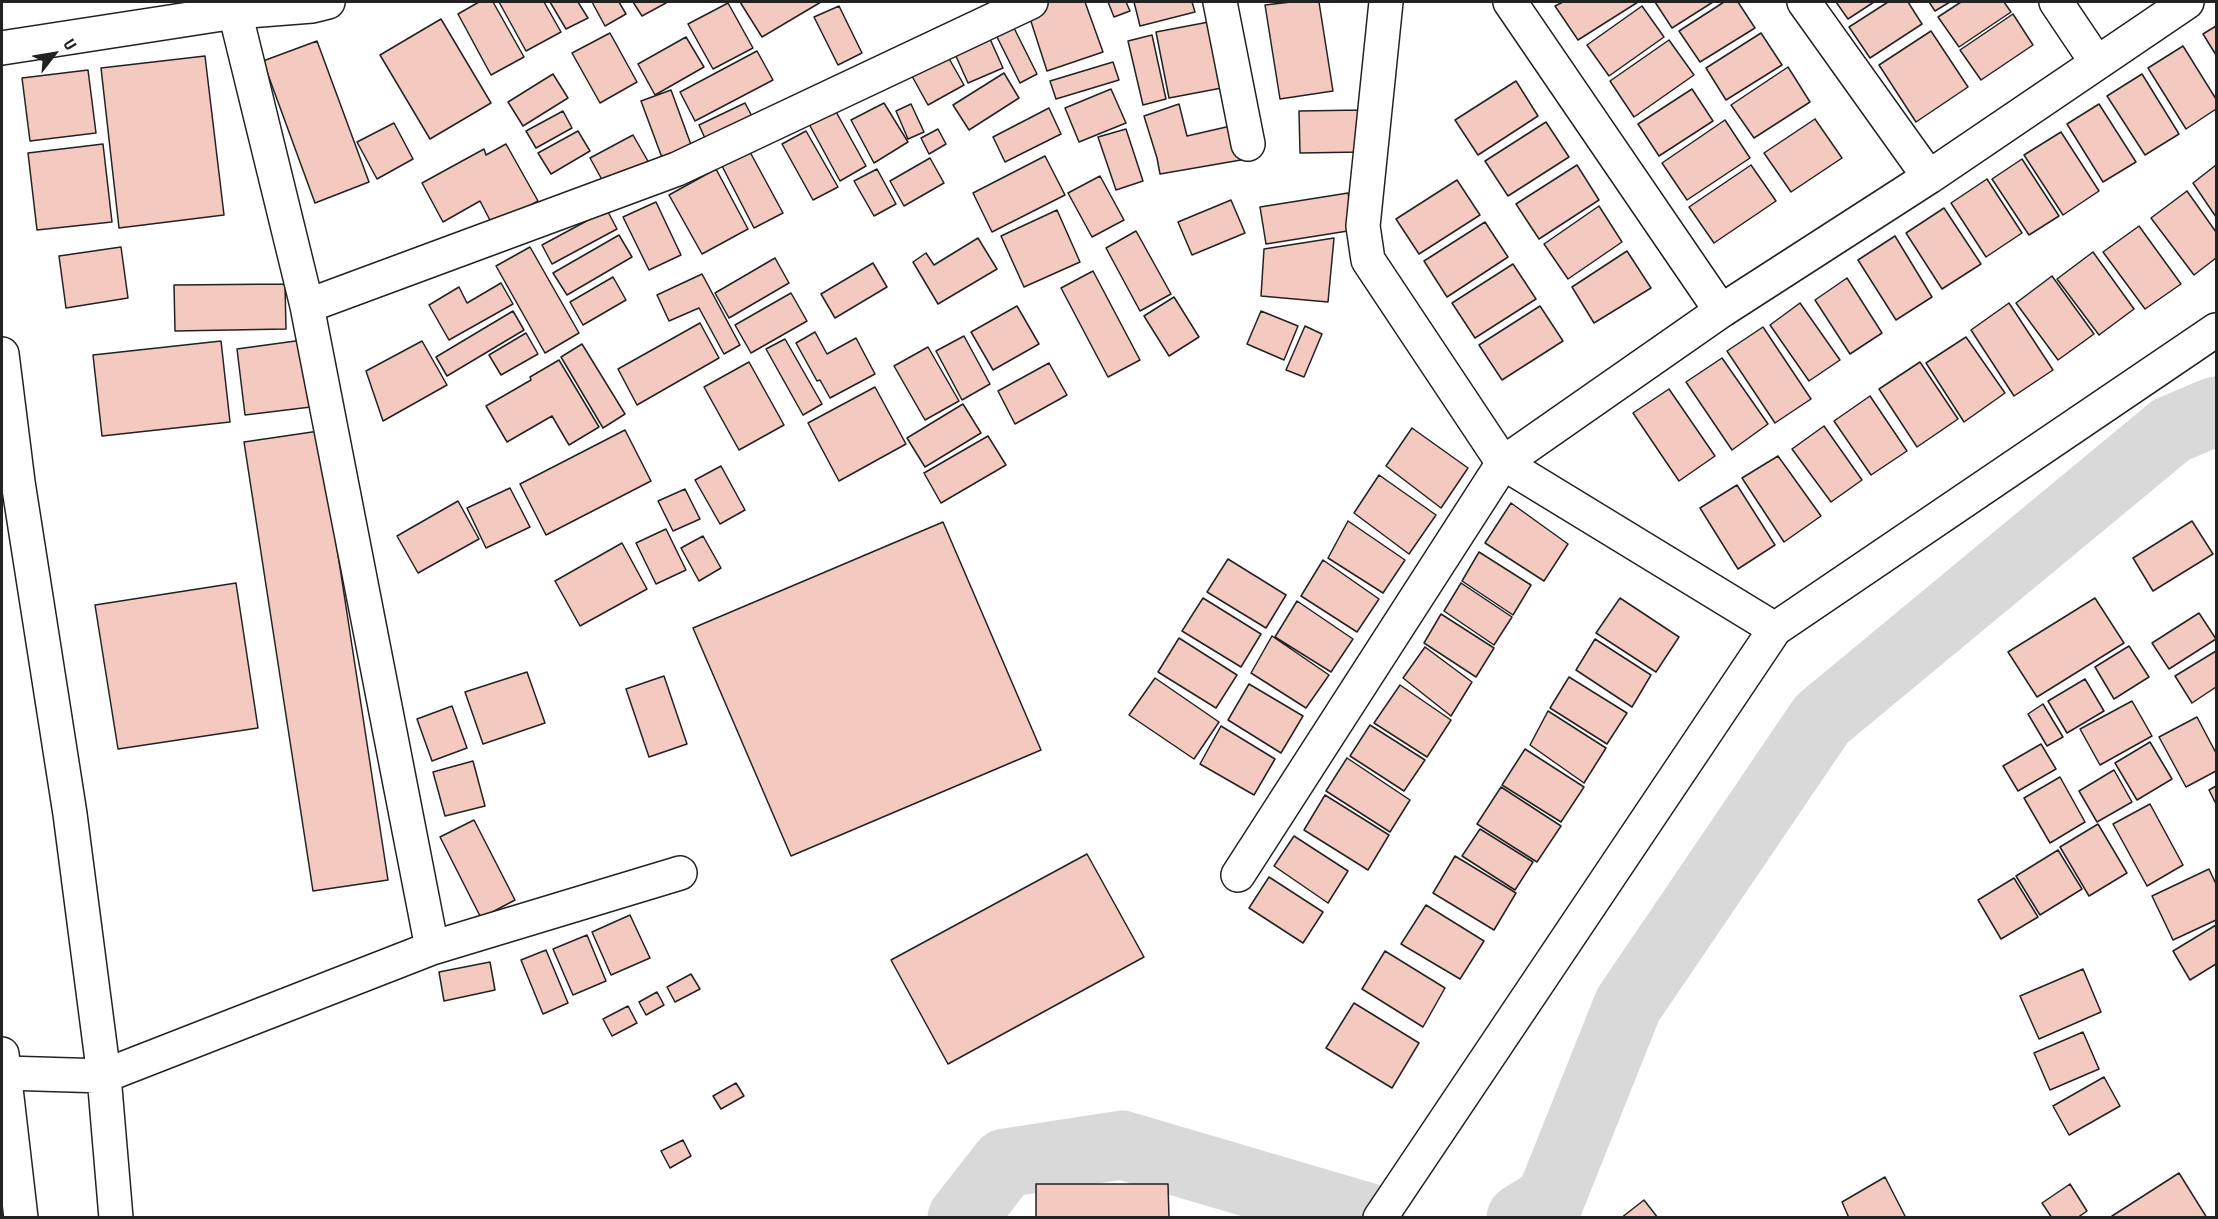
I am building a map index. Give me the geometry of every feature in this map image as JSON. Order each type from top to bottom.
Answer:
[{"type":"street","points":[[2,48],[235,12],[312,6],[328,2]]},
{"type":"street","points":[[307,306],[677,169],[1030,2]]},
{"type":"street","points":[[1220,2],[1248,144]]},
{"type":"street","points":[[1386,2],[1363,226],[1368,260],[1503,463],[1774,629]]},
{"type":"street","points":[[1510,2],[1721,311]]},
{"type":"street","points":[[1804,2],[1929,177]]},
{"type":"street","points":[[2056,2],[2097,63]]},
{"type":"street","points":[[1238,875],[1503,463],[1721,311],[1929,177],[2187,2]]},
{"type":"street","points":[[235,12],[307,306],[432,948]]},
{"type":"street","points":[[1380,1218],[1774,629],[2217,330]]},
{"type":"street","points":[[2,354],[18,482],[69,814],[104,1076],[116,1218]]},
{"type":"street","points":[[21,1218],[3,1063],[104,1076],[432,948],[680,873]]},
{"type":"building","points":[[479,2],[493,2],[524,57],[491,75],[458,14]]},
{"type":"building","points":[[499,2],[544,2],[561,32],[526,51]]},
{"type":"building","points":[[550,2],[578,2],[588,18],[566,29]]},
{"type":"building","points":[[592,2],[619,2],[626,14],[605,26]]},
{"type":"building","points":[[633,2],[665,2],[666,3],[642,16]]},
{"type":"building","points":[[740,2],[821,2],[762,37]]},
{"type":"building","points":[[1040,2],[1085,2],[1103,52],[1047,71],[1026,6]]},
{"type":"building","points":[[1108,2],[1126,2],[1130,11],[1114,17]]},
{"type":"building","points":[[1134,2],[1192,2],[1195,12],[1140,26]]},
{"type":"building","points":[[1319,2],[1333,91],[1280,99],[1265,5]]},
{"type":"building","points":[[1563,2],[1638,2],[1578,40],[1555,6]]},
{"type":"building","points":[[1655,2],[1713,2],[1672,28]]},
{"type":"building","points":[[1724,2],[1738,2],[1755,28],[1700,62],[1679,31]]},
{"type":"building","points":[[1836,2],[1874,2],[1848,19]]},
{"type":"building","points":[[1888,2],[1908,2],[1922,24],[1870,58],[1849,27]]},
{"type":"building","points":[[1929,2],[1950,2],[1935,11]]},
{"type":"building","points":[[1961,2],[2004,2],[2011,12],[1959,47],[1938,17]]},
{"type":"building","points":[[728,3],[753,48],[713,69],[688,24]]},
{"type":"building","points":[[839,6],[862,53],[838,65],[814,17]]},
{"type":"building","points":[[1642,6],[1664,37],[1609,76],[1587,45]]},
{"type":"building","points":[[2013,14],[2033,45],[1981,80],[1960,50]]},
{"type":"building","points":[[1008,16],[1037,74],[1020,83],[991,25]]},
{"type":"building","points":[[441,19],[491,103],[430,139],[380,55]]},
{"type":"building","points":[[1214,21],[1227,87],[1169,98],[1156,32]]},
{"type":"building","points":[[2216,26],[2216,55],[2203,34]]},
{"type":"building","points":[[986,30],[1003,68],[968,83],[951,45]]},
{"type":"building","points":[[1931,31],[1968,87],[1916,122],[1879,65]]},
{"type":"building","points":[[610,33],[637,82],[600,103],[572,53]]},
{"type":"building","points":[[1761,33],[1782,65],[1726,100],[1706,68]]},
{"type":"building","points":[[1152,35],[1166,99],[1143,105],[1128,41]]},
{"type":"building","points":[[686,37],[704,67],[655,95],[638,64]]},
{"type":"building","points":[[1669,40],[1694,75],[1634,117],[1610,81]]},
{"type":"building","points":[[317,41],[369,182],[315,203],[263,61]]},
{"type":"building","points":[[2183,46],[2216,99],[2216,109],[2186,129],[2148,68]]},
{"type":"building","points":[[943,48],[964,85],[928,105],[908,69]]},
{"type":"building","points":[[757,51],[773,80],[695,121],[680,92]]},
{"type":"building","points":[[205,56],[224,215],[119,228],[101,68]]},
{"type":"building","points":[[1113,62],[1119,80],[1056,99],[1050,81]]},
{"type":"building","points":[[1788,67],[1810,102],[1754,138],[1731,105]]},
{"type":"building","points":[[88,70],[96,133],[30,141],[22,78]]},
{"type":"building","points":[[1004,73],[1019,98],[969,130],[953,105]]},
{"type":"building","points":[[553,74],[568,98],[523,126],[508,102]]},
{"type":"building","points":[[2142,74],[2179,134],[2145,155],[2107,96]]},
{"type":"building","points":[[1516,81],[1538,116],[1478,155],[1455,120]]},
{"type":"building","points":[[1111,89],[1126,123],[1079,142],[1065,108]]},
{"type":"building","points":[[1692,89],[1713,121],[1659,156],[1638,124]]},
{"type":"building","points":[[671,90],[694,153],[664,163],[641,101]]},
{"type":"building","points":[[745,103],[755,122],[708,145],[699,125]]},
{"type":"building","points":[[884,103],[908,142],[874,163],[851,120]]},
{"type":"building","points":[[911,104],[924,132],[908,139],[896,111]]},
{"type":"building","points":[[1179,104],[1187,136],[1235,125],[1241,160],[1160,174],[1144,116]]},
{"type":"building","points":[[2099,104],[2136,162],[2103,182],[2067,124]]},
{"type":"building","points":[[1049,108],[1061,134],[1005,162],[993,137]]},
{"type":"building","points":[[835,110],[866,166],[840,181],[809,124]]},
{"type":"building","points":[[1361,110],[1362,152],[1300,153],[1299,111]]},
{"type":"building","points":[[563,111],[572,128],[536,148],[526,131]]},
{"type":"building","points":[[1815,119],[1842,158],[1791,192],[1764,153]]},
{"type":"building","points":[[1725,120],[1750,158],[1687,200],[1662,163]]},
{"type":"building","points":[[1546,122],[1569,157],[1508,196],[1485,161]]},
{"type":"building","points":[[394,123],[413,159],[377,179],[357,142]]},
{"type":"building","points":[[938,129],[946,144],[929,154],[921,138]]},
{"type":"building","points":[[1126,129],[1143,181],[1116,190],[1098,137]]},
{"type":"building","points":[[578,131],[590,151],[551,174],[538,153]]},
{"type":"building","points":[[806,131],[838,187],[813,200],[782,144]]},
{"type":"building","points":[[2061,132],[2099,191],[2063,215],[2024,155]]},
{"type":"building","points":[[633,135],[649,163],[606,187],[590,158]]},
{"type":"building","points":[[103,144],[112,222],[37,230],[28,153]]},
{"type":"building","points":[[506,144],[538,201],[493,226],[480,201],[443,222],[422,183],[484,149],[486,155]]},
{"type":"building","points":[[750,152],[783,213],[754,228],[722,166]]},
{"type":"building","points":[[1045,156],[1065,195],[992,232],[973,193]]},
{"type":"building","points":[[930,158],[944,183],[904,206],[890,181]]},
{"type":"building","points":[[2022,159],[2059,216],[2029,235],[1992,179]]},
{"type":"building","points":[[1577,165],[1599,200],[1539,239],[1516,204]]},
{"type":"building","points":[[1751,165],[1776,201],[1714,243],[1689,207]]},
{"type":"building","points":[[2216,165],[2216,217],[2193,183]]},
{"type":"building","points":[[716,169],[748,229],[702,254],[669,195]]},
{"type":"building","points":[[877,169],[896,204],[874,216],[854,181]]},
{"type":"building","points":[[1100,176],[1124,220],[1092,237],[1068,193]]},
{"type":"building","points":[[1987,179],[2022,233],[1986,257],[1951,203]]},
{"type":"building","points":[[1457,180],[1480,215],[1419,254],[1396,219]]},
{"type":"building","points":[[2187,191],[2216,232],[2216,258],[2194,275],[2151,218]]},
{"type":"building","points":[[1348,193],[1354,230],[1266,244],[1260,207]]},
{"type":"building","points":[[1231,200],[1245,233],[1192,255],[1178,222]]},
{"type":"building","points":[[656,202],[681,255],[649,270],[623,217]]},
{"type":"building","points":[[1599,206],[1622,242],[1568,279],[1544,244]]},
{"type":"building","points":[[1944,208],[1981,264],[1942,289],[1906,233]]},
{"type":"building","points":[[607,210],[617,229],[552,264],[542,245]]},
{"type":"building","points":[[1057,210],[1080,262],[1024,287],[1001,236]]},
{"type":"building","points":[[1485,222],[1508,257],[1447,297],[1424,261]]},
{"type":"building","points":[[2139,226],[2181,284],[2145,309],[2103,252]]},
{"type":"building","points":[[1136,231],[1171,294],[1140,311],[1106,248]]},
{"type":"building","points":[[619,235],[632,257],[567,295],[553,273]]},
{"type":"building","points":[[1895,236],[1932,297],[1896,320],[1858,260]]},
{"type":"building","points":[[978,238],[997,269],[938,304],[913,262],[926,253],[934,265]]},
{"type":"building","points":[[1334,238],[1328,302],[1261,296],[1264,249]]},
{"type":"building","points":[[121,247],[128,298],[66,308],[59,256]]},
{"type":"building","points":[[530,247],[579,333],[545,353],[496,266]]},
{"type":"building","points":[[1627,251],[1651,288],[1594,323],[1572,287]]},
{"type":"building","points":[[2093,252],[2134,309],[2099,335],[2057,279]]},
{"type":"building","points":[[775,258],[789,283],[729,318],[715,293]]},
{"type":"building","points":[[873,263],[887,287],[835,318],[821,294]]},
{"type":"building","points":[[1513,264],[1536,299],[1475,338],[1452,303]]},
{"type":"building","points":[[1093,271],[1140,360],[1108,377],[1061,288]]},
{"type":"building","points":[[702,274],[740,345],[724,354],[699,308],[669,321],[657,295]]},
{"type":"building","points":[[2052,276],[2094,334],[2058,360],[2016,303]]},
{"type":"building","points":[[613,277],[626,300],[583,325],[570,302]]},
{"type":"building","points":[[1847,278],[1882,333],[1850,354],[1815,300]]},
{"type":"building","points":[[501,283],[513,304],[449,340],[429,305],[459,287],[467,303]]},
{"type":"building","points":[[285,284],[286,329],[175,331],[174,285]]},
{"type":"building","points":[[791,293],[807,321],[751,353],[735,325]]},
{"type":"building","points":[[1174,297],[1199,337],[1169,356],[1144,316]]},
{"type":"building","points":[[1800,303],[1840,360],[1809,381],[1770,325]]},
{"type":"building","points":[[2009,303],[2053,370],[2014,396],[1971,330]]},
{"type":"building","points":[[1017,306],[1039,344],[993,370],[971,332]]},
{"type":"building","points":[[1540,306],[1563,341],[1502,380],[1479,345]]},
{"type":"building","points":[[513,311],[524,330],[447,376],[436,357]]},
{"type":"building","points":[[1261,311],[1298,326],[1284,360],[1247,344]]},
{"type":"building","points":[[700,323],[719,358],[637,405],[618,369]]},
{"type":"building","points":[[1305,326],[1322,334],[1304,377],[1286,370]]},
{"type":"building","points":[[1763,327],[1811,399],[1775,423],[1727,351]]},
{"type":"building","points":[[815,332],[827,354],[856,338],[875,374],[830,398],[820,380],[817,381],[796,343]]},
{"type":"building","points":[[526,333],[538,354],[501,375],[489,355]]},
{"type":"building","points":[[964,336],[990,384],[962,400],[936,351]]},
{"type":"building","points":[[1966,337],[2005,393],[1964,422],[1926,363]]},
{"type":"building","points":[[310,339],[319,406],[245,415],[237,349]]},
{"type":"building","points":[[785,339],[822,404],[803,415],[766,349]]},
{"type":"building","points":[[221,341],[230,422],[102,436],[93,355]]},
{"type":"building","points":[[422,341],[447,385],[383,421],[366,371]]},
{"type":"building","points":[[582,344],[625,414],[603,428],[561,357]]},
{"type":"building","points":[[928,347],[959,401],[925,420],[894,366]]},
{"type":"building","points":[[1722,358],[1768,424],[1732,450],[1686,382]]},
{"type":"building","points":[[559,360],[599,427],[569,445],[552,416],[507,442],[486,406],[531,380],[530,377]]},
{"type":"building","points":[[749,362],[784,425],[739,450],[704,387]]},
{"type":"building","points":[[1920,362],[1958,419],[1917,447],[1879,389]]},
{"type":"building","points":[[1049,363],[1067,395],[1015,424],[998,391]]},
{"type":"building","points":[[875,387],[906,444],[839,481],[808,423]]},
{"type":"building","points":[[1669,389],[1715,456],[1679,481],[1633,413]]},
{"type":"building","points":[[1870,396],[1907,451],[1871,475],[1834,421]]},
{"type":"building","points":[[963,404],[981,433],[925,467],[907,438]]},
{"type":"building","points":[[1824,426],[1862,480],[1831,502],[1792,449]]},
{"type":"building","points":[[1412,428],[1468,468],[1441,508],[1386,466]]},
{"type":"building","points":[[625,430],[651,481],[546,535],[520,484]]},
{"type":"building","points":[[319,431],[388,880],[313,891],[244,442]]},
{"type":"building","points":[[988,436],[1006,465],[941,503],[924,473]]},
{"type":"building","points":[[1778,456],[1821,516],[1784,542],[1742,478]]},
{"type":"building","points":[[721,466],[745,510],[720,524],[695,480]]},
{"type":"building","points":[[1379,475],[1436,515],[1409,554],[1354,513]]},
{"type":"building","points":[[1737,485],[1775,545],[1738,569],[1700,508]]},
{"type":"building","points":[[510,488],[530,527],[486,548],[467,508]]},
{"type":"building","points":[[685,489],[700,519],[673,531],[658,501]]},
{"type":"building","points":[[458,501],[479,539],[418,573],[397,536]]},
{"type":"building","points":[[1511,503],[1568,544],[1544,581],[1485,543]]},
{"type":"building","points":[[1348,521],[1405,560],[1383,593],[1328,558]]},
{"type":"building","points":[[2192,521],[2213,554],[2153,591],[2133,558]]},
{"type":"building","points":[[943,522],[1041,750],[791,856],[693,628]]},
{"type":"building","points":[[666,529],[686,570],[656,584],[636,543]]},
{"type":"building","points":[[703,536],[721,568],[699,581],[681,548]]},
{"type":"building","points":[[622,543],[647,589],[580,626],[555,581]]},
{"type":"building","points":[[1479,552],[1531,585],[1513,615],[1462,581]]},
{"type":"building","points":[[1228,559],[1286,595],[1266,628],[1207,592]]},
{"type":"building","points":[[1323,560],[1379,599],[1357,632],[1301,596]]},
{"type":"building","points":[[236,583],[258,728],[118,749],[95,605]]},
{"type":"building","points":[[1461,583],[1512,617],[1494,645],[1444,611]]},
{"type":"building","points":[[1203,598],[1261,634],[1241,667],[1182,631]]},
{"type":"building","points":[[1620,598],[1679,637],[1656,672],[1596,633]]},
{"type":"building","points":[[2095,598],[2124,643],[2037,697],[2008,652]]},
{"type":"building","points":[[1297,601],[1353,639],[1331,672],[1275,637]]},
{"type":"building","points":[[2199,613],[2216,639],[2169,669],[2152,643]]},
{"type":"building","points":[[1441,614],[1494,648],[1476,677],[1424,643]]},
{"type":"building","points":[[1272,636],[1329,675],[1306,708],[1251,673]]},
{"type":"building","points":[[1179,638],[1237,675],[1216,708],[1158,672]]},
{"type":"building","points":[[1595,639],[1651,675],[1632,707],[1576,670]]},
{"type":"building","points":[[2129,646],[2149,677],[2114,699],[2095,667]]},
{"type":"building","points":[[1425,647],[1472,682],[1451,716],[1403,678]]},
{"type":"building","points":[[2216,651],[2216,687],[2192,703],[2175,676]]},
{"type":"building","points":[[527,672],[545,723],[483,744],[465,692]]},
{"type":"building","points":[[664,676],[687,744],[649,757],[626,689]]},
{"type":"building","points":[[1569,677],[1627,713],[1607,744],[1550,708]]},
{"type":"building","points":[[1155,678],[1219,722],[1194,759],[1129,715]]},
{"type":"building","points":[[2085,679],[2104,711],[2067,733],[2048,701]]},
{"type":"building","points":[[1249,684],[1303,716],[1281,753],[1228,720]]},
{"type":"building","points":[[1400,685],[1451,720],[1427,757],[1374,723]]},
{"type":"building","points":[[2132,701],[2152,736],[2100,765],[2080,729]]},
{"type":"building","points":[[2043,704],[2063,737],[2047,746],[2028,714]]},
{"type":"building","points":[[452,706],[467,748],[432,761],[417,719]]},
{"type":"building","points":[[1548,711],[1606,748],[1584,783],[1530,745]]},
{"type":"building","points":[[2197,717],[2216,753],[2216,771],[2186,787],[2159,737]]},
{"type":"building","points":[[1370,725],[1425,760],[1404,791],[1350,756]]},
{"type":"building","points":[[1221,726],[1275,759],[1254,795],[1200,764]]},
{"type":"building","points":[[2150,742],[2172,779],[2137,800],[2115,763]]},
{"type":"building","points":[[2041,744],[2056,769],[2018,791],[2003,766]]},
{"type":"building","points":[[1525,749],[1584,787],[1561,822],[1502,785]]},
{"type":"building","points":[[1347,758],[1410,800],[1390,832],[1326,791]]},
{"type":"building","points":[[473,761],[485,806],[445,816],[433,772]]},
{"type":"building","points":[[2114,770],[2132,802],[2097,822],[2079,791]]},
{"type":"building","points":[[2060,777],[2085,822],[2050,843],[2024,798]]},
{"type":"building","points":[[2216,786],[2216,804],[2209,790]]},
{"type":"building","points":[[1501,787],[1561,826],[1537,862],[1477,824]]},
{"type":"building","points":[[1325,795],[1389,835],[1368,870],[1304,830]]},
{"type":"building","points":[[2150,804],[2183,865],[2147,886],[2113,824]]},
{"type":"building","points":[[474,820],[515,900],[481,918],[440,837]]},
{"type":"building","points":[[2098,824],[2127,873],[2089,896],[2060,847]]},
{"type":"building","points":[[1480,829],[1533,862],[1515,890],[1462,856]]},
{"type":"building","points":[[1294,836],[1348,871],[1328,903],[1274,866]]},
{"type":"building","points":[[2058,850],[2082,889],[2040,915],[2016,876]]},
{"type":"building","points":[[1087,854],[1144,957],[948,1064],[891,960]]},
{"type":"building","points":[[1455,856],[1516,893],[1494,930],[1433,893]]},
{"type":"building","points":[[2209,869],[2216,884],[2216,920],[2173,940],[2152,896]]},
{"type":"building","points":[[1269,877],[1323,912],[1303,943],[1249,908]]},
{"type":"building","points":[[2014,878],[2038,917],[2001,939],[1978,900]]},
{"type":"building","points":[[1426,905],[1484,941],[1460,979],[1401,944]]},
{"type":"building","points":[[630,915],[650,958],[611,975],[592,932]]},
{"type":"building","points":[[2216,925],[2216,964],[2190,980],[2173,951]]},
{"type":"building","points":[[587,935],[606,981],[573,995],[553,949]]},
{"type":"building","points":[[546,950],[568,1003],[543,1014],[521,960]]},
{"type":"building","points":[[1385,951],[1445,988],[1423,1027],[1362,989]]},
{"type":"building","points":[[490,962],[495,990],[444,1001],[439,972]]},
{"type":"building","points":[[2083,969],[2101,1012],[2039,1039],[2020,996]]},
{"type":"building","points":[[691,974],[700,989],[675,1002],[667,987]]},
{"type":"building","points":[[657,992],[664,1005],[646,1015],[639,1002]]},
{"type":"building","points":[[1354,1003],[1419,1043],[1392,1088],[1326,1048]]},
{"type":"building","points":[[628,1006],[637,1023],[612,1036],[603,1019]]},
{"type":"building","points":[[2083,1032],[2099,1069],[2050,1090],[2034,1053]]},
{"type":"building","points":[[2104,1077],[2120,1106],[2069,1135],[2053,1106]]},
{"type":"building","points":[[736,1083],[744,1096],[721,1109],[713,1096]]},
{"type":"building","points":[[683,1140],[691,1156],[670,1168],[661,1151]]},
{"type":"building","points":[[2179,1173],[2207,1218],[2113,1218],[2112,1216]]},
{"type":"building","points":[[1885,1177],[1906,1218],[1849,1218],[1842,1202]]},
{"type":"building","points":[[1036,1184],[1168,1184],[1169,1218],[1036,1218]]},
{"type":"building","points":[[2070,1184],[2087,1211],[2077,1218],[2052,1218],[2042,1203]]},
{"type":"building","points":[[1644,1200],[1658,1218],[1621,1218]]},
{"type":"waterway","points":[[1521,1218],[1550,1200],[1628,1005],[1822,719],[2171,430],[2216,411]]},
{"type":"waterway","points":[[962,1218],[1005,1163],[1122,1145],[1370,1218]]}]
